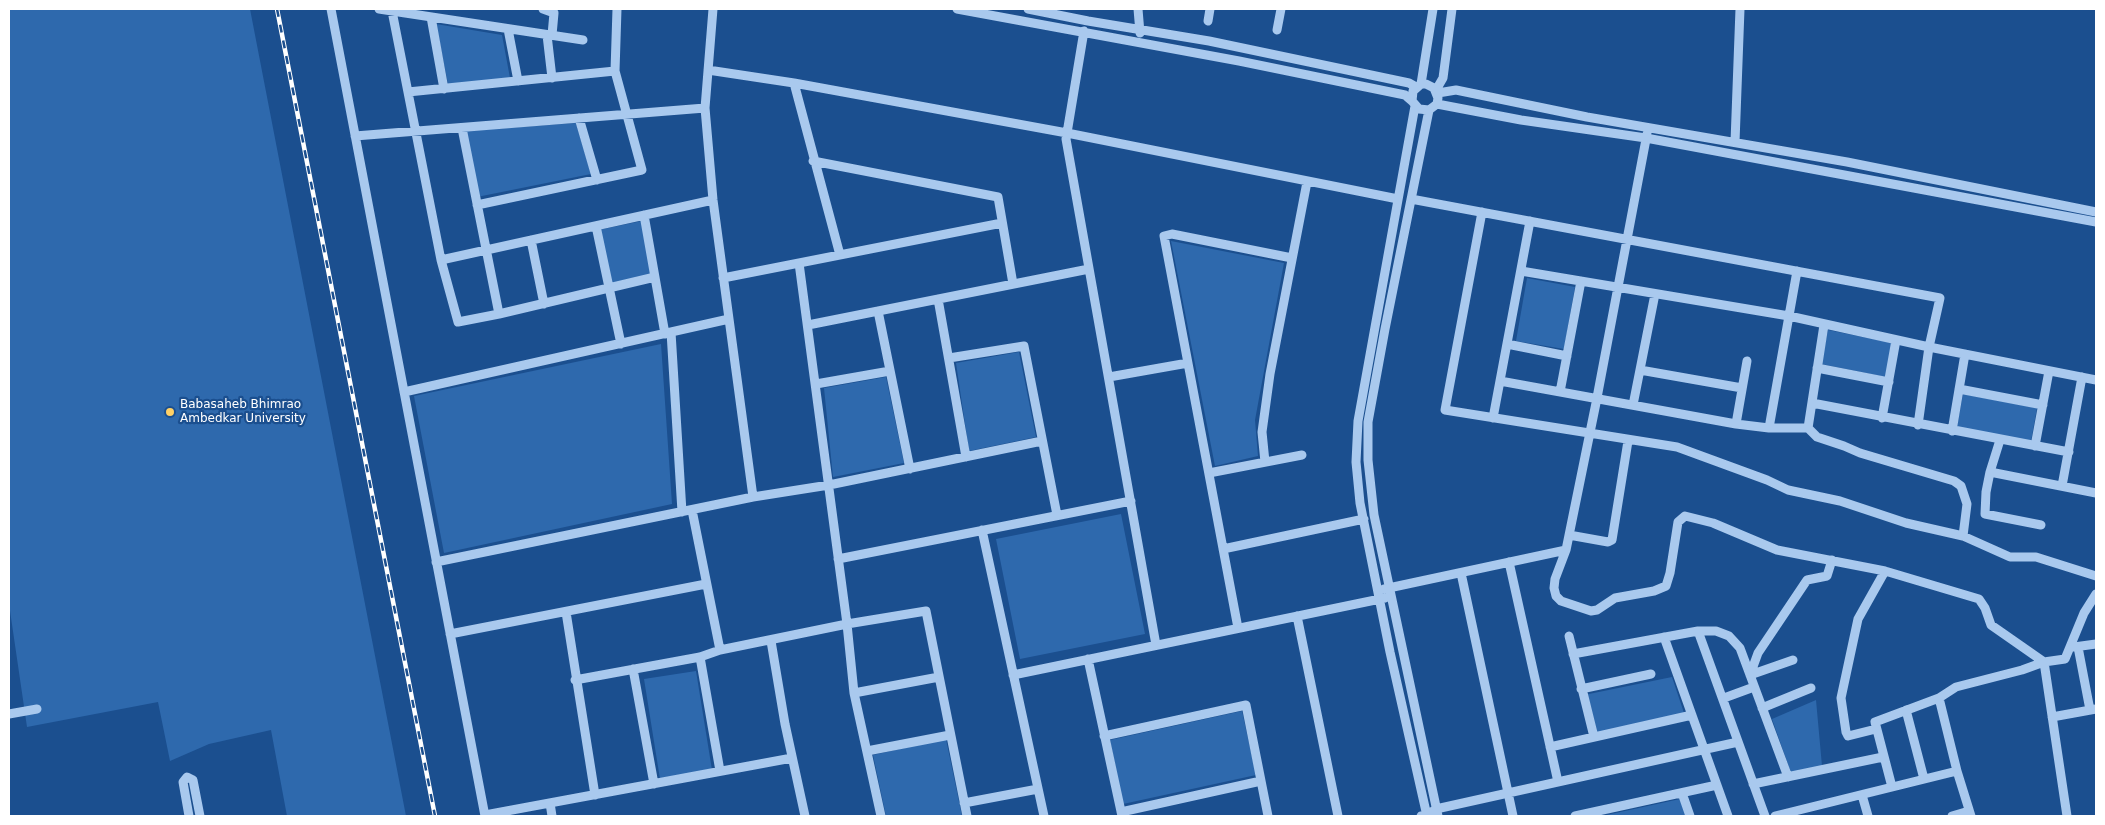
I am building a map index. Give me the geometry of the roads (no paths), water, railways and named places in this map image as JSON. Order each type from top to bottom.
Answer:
[{"type":"street","points":[[331,9],[485,816],[792,758]]},
{"type":"street","points":[[379,9],[583,40]]},
{"type":"street","points":[[544,9],[554,14],[550,35],[552,78]]},
{"type":"street","points":[[477,205],[642,170],[615,72],[617,9]]},
{"type":"street","points":[[713,9],[705,108],[713,200],[753,497]]},
{"type":"street","points":[[957,9],[1003,13],[1405,95],[1413,104],[1424,111],[1437,104],[1521,120],[1646,138],[2096,222]]},
{"type":"street","points":[[1028,9],[1209,41],[1419,86],[1431,85],[1437,91],[1456,90],[1587,117],[1735,142],[2096,212]]},
{"type":"street","points":[[1138,9],[1141,30],[1139,42]]},
{"type":"street","points":[[1208,21],[1210,9]]},
{"type":"street","points":[[1278,30],[1281,9]]},
{"type":"street","points":[[1433,9],[1419,86],[1412,94],[1413,104],[1398,198],[1358,421],[1356,462],[1364,519],[1425,816],[1508,793],[1738,742]]},
{"type":"street","points":[[1437,104],[1437,91],[1442,78],[1452,9]]},
{"type":"street","points":[[1735,142],[1740,9]]},
{"type":"street","points":[[392,11],[441,260],[458,322],[655,278]]},
{"type":"street","points":[[431,17],[444,89]]},
{"type":"street","points":[[508,28],[518,81]]},
{"type":"street","points":[[1084,31],[1066,139],[1156,645]]},
{"type":"street","points":[[708,70],[794,83],[1067,133],[1307,182],[1398,198]]},
{"type":"street","points":[[408,92],[615,72]]},
{"type":"street","points":[[794,83],[840,255]]},
{"type":"street","points":[[355,136],[705,108]]},
{"type":"street","points":[[1429,110],[1368,422],[1370,476],[1374,514],[1437,812]]},
{"type":"street","points":[[579,118],[597,180]]},
{"type":"street","points":[[1648,126],[1590,434],[1566,550],[1555,579],[1554,588],[1556,596],[1561,601],[1591,611],[1596,610],[1615,598],[1654,591],[1666,586],[1670,573],[1678,522],[1685,516],[1713,523],[1778,550],[1885,571],[1979,599],[1986,608],[1990,625],[2044,662],[2067,816]]},
{"type":"street","points":[[462,128],[500,314]]},
{"type":"street","points":[[814,161],[998,197],[1013,284]]},
{"type":"street","points":[[1265,462],[1262,432],[1270,374],[1307,182]]},
{"type":"street","points":[[2018,207],[2020,197]]},
{"type":"street","points":[[1411,199],[1940,298],[1929,347],[1918,424]]},
{"type":"street","points":[[441,260],[713,200]]},
{"type":"street","points":[[1482,212],[1445,410],[1677,448],[1767,480],[1788,490],[1840,501],[1906,523],[1963,536],[2010,557],[2036,557],[2096,576]]},
{"type":"street","points":[[644,215],[655,278],[668,333],[682,512]]},
{"type":"street","points":[[1493,418],[1530,221]]},
{"type":"street","points":[[724,278],[1002,223]]},
{"type":"street","points":[[596,226],[621,344]]},
{"type":"street","points":[[1238,628],[1164,236],[1172,234],[1292,258]]},
{"type":"street","points":[[530,240],[544,304]]},
{"type":"street","points":[[799,263],[829,485],[854,693],[881,816]]},
{"type":"street","points":[[808,325],[1089,268]]},
{"type":"street","points":[[1521,271],[1789,316],[1929,347],[2096,380]]},
{"type":"street","points":[[1769,428],[1798,271]]},
{"type":"street","points":[[1560,392],[1581,281]]},
{"type":"street","points":[[1633,405],[1656,294]]},
{"type":"street","points":[[938,299],[966,457]]},
{"type":"street","points":[[878,311],[910,469]]},
{"type":"street","points":[[404,392],[729,319]]},
{"type":"street","points":[[1808,428],[1824,325]]},
{"type":"street","points":[[1882,418],[1896,340]]},
{"type":"street","points":[[1507,344],[1567,356]]},
{"type":"street","points":[[949,358],[1024,346],[1057,515]]},
{"type":"street","points":[[1952,431],[1965,354]]},
{"type":"street","points":[[1736,424],[1747,360]]},
{"type":"street","points":[[1109,377],[1188,363]]},
{"type":"street","points":[[1817,368],[1889,382]]},
{"type":"street","points":[[1640,370],[1742,388]]},
{"type":"street","points":[[816,384],[890,371]]},
{"type":"street","points":[[2035,446],[2049,371]]},
{"type":"street","points":[[2062,486],[2082,377]]},
{"type":"street","points":[[1500,381],[1736,424],[1769,428],[1808,428],[1817,437],[1860,453],[1954,481],[1961,486],[1967,504],[1963,536]]},
{"type":"street","points":[[1959,389],[2043,405]]},
{"type":"street","points":[[1812,403],[1882,418],[2069,452]]},
{"type":"street","points":[[2000,440],[1990,472],[1986,492],[1985,514],[2041,526]]},
{"type":"street","points":[[1569,535],[1608,542],[1612,540],[1628,441]]},
{"type":"street","points":[[436,562],[753,497],[829,485],[1042,442]]},
{"type":"street","points":[[1209,473],[1302,455]]},
{"type":"street","points":[[1990,472],[2096,493]]},
{"type":"street","points":[[1358,477],[1370,476]]},
{"type":"street","points":[[838,559],[1131,500]]},
{"type":"street","points":[[692,510],[720,650]]},
{"type":"street","points":[[1223,549],[1364,519]]},
{"type":"street","points":[[982,530],[1044,816]]},
{"type":"street","points":[[1013,675],[1297,616],[1390,593],[1461,572],[1566,550]]},
{"type":"street","points":[[1750,675],[1758,653],[1807,580],[1827,576],[1832,560]]},
{"type":"street","points":[[1509,562],[1558,782]]},
{"type":"street","points":[[1876,729],[1850,736],[1847,734],[1841,698],[1858,619],[1885,571]]},
{"type":"street","points":[[1461,572],[1513,816]]},
{"type":"street","points":[[450,634],[706,584]]},
{"type":"street","points":[[1892,787],[1875,722],[1939,698],[1956,687],[2022,670],[2044,662],[2065,659],[2074,647],[2084,612],[2096,594]]},
{"type":"street","points":[[575,680],[700,657],[720,650],[846,624],[926,611],[967,816]]},
{"type":"street","points":[[566,612],[575,680],[595,795]]},
{"type":"street","points":[[1297,616],[1338,816]]},
{"type":"street","points":[[1698,631],[1724,698],[1765,816]]},
{"type":"street","points":[[1573,654],[1698,631],[1716,631],[1729,636],[1740,648],[1788,777]]},
{"type":"street","points":[[1569,636],[1594,737]]},
{"type":"street","points":[[1664,636],[1728,816]]},
{"type":"street","points":[[771,641],[792,758],[805,816]]},
{"type":"street","points":[[2074,647],[2096,644]]},
{"type":"street","points":[[2052,717],[2093,709],[2074,647]]},
{"type":"street","points":[[700,657],[720,771]]},
{"type":"street","points":[[1088,659],[1122,814],[1261,781]]},
{"type":"street","points":[[1750,675],[1793,660]]},
{"type":"street","points":[[633,669],[654,784]]},
{"type":"street","points":[[1582,689],[1651,674]]},
{"type":"street","points":[[854,693],[938,677]]},
{"type":"street","points":[[1724,698],[1754,687]]},
{"type":"street","points":[[1762,708],[1812,688]]},
{"type":"street","points":[[1939,698],[1970,814],[1952,816]]},
{"type":"street","points":[[1104,736],[1246,705],[1268,816]]},
{"type":"street","points":[[9,714],[37,709]]},
{"type":"street","points":[[1906,710],[1924,779]]},
{"type":"street","points":[[1550,746],[1692,715]]},
{"type":"street","points":[[866,751],[950,734]]},
{"type":"street","points":[[1754,784],[1883,756]]},
{"type":"street","points":[[1774,816],[1957,771]]},
{"type":"street","points":[[189,816],[183,782],[187,777],[193,780],[200,816]]},
{"type":"street","points":[[1575,816],[1717,785]]},
{"type":"street","points":[[964,803],[1038,789]]},
{"type":"street","points":[[1682,793],[1690,816]]},
{"type":"street","points":[[1862,794],[1868,816]]},
{"type":"street","points":[[550,803],[552,816]]},
{"type":"railway","points":[[277,9],[435,816]]},
{"type":"place","name":"Babasaheb Bhimrao Ambedkar University","points":[[170,412]]}]
